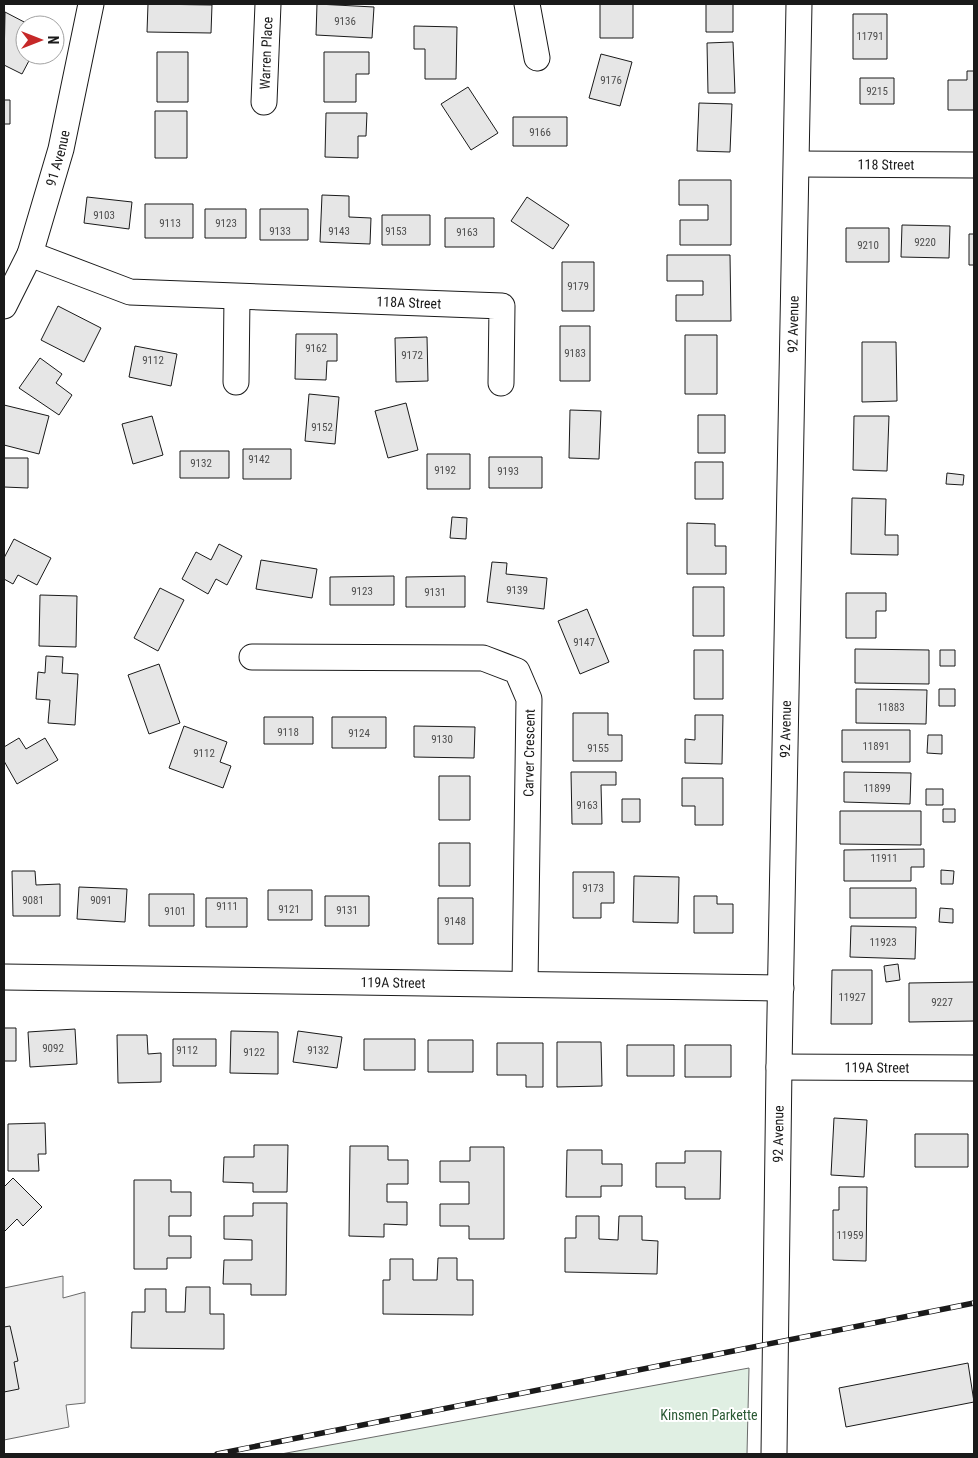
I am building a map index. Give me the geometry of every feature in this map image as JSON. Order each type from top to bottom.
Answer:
[{"type":"street","name":"91 Avenue","points":[[4,306],[30,254],[61,149],[91,4]]},
{"type":"street","name":"Warren Place","points":[[264,102],[268,4]]},
{"type":"street","points":[[527,4],[537,58]]},
{"type":"street","name":"92 Avenue","points":[[774,1454],[779,1067],[799,4]]},
{"type":"street","name":"118 Street","points":[[796,164],[974,165]]},
{"type":"street","name":"118A Street","points":[[30,254],[130,292],[502,306],[501,383]]},
{"type":"street","points":[[236,382],[238,297]]},
{"type":"street","name":"Carver Crescent","points":[[252,657],[483,658],[517,671],[529,699],[525,984]]},
{"type":"street","name":"119A Street","points":[[4,978],[781,988]]},
{"type":"street","name":"119A Street","points":[[779,1067],[974,1068]]},
{"type":"green space","name":"Kinsmen Parkette","points":[[749,1368],[747,1454],[281,1454]]},
{"type":"shaded area","points":[[63,1276],[63,1298],[85,1292],[85,1403],[66,1405],[69,1427],[4,1440],[4,1288]]},
{"type":"building","points":[[148,4],[212,5],[211,33],[147,32]]},
{"type":"building","points":[[317,4],[374,7],[372,38],[316,35]]},
{"type":"building","points":[[600,4],[633,4],[633,38],[600,38]]},
{"type":"building","points":[[706,4],[733,4],[733,32],[706,32]]},
{"type":"building","points":[[5,12],[15,17],[15,65],[27,65],[22,74],[4,65]]},
{"type":"building","points":[[853,14],[887,14],[887,59],[853,59]]},
{"type":"building","points":[[414,26],[457,27],[456,79],[425,79],[425,49],[414,49]]},
{"type":"building","points":[[733,42],[735,93],[708,93],[707,43]]},
{"type":"building","points":[[157,52],[188,52],[188,102],[157,102]]},
{"type":"building","points":[[324,52],[369,52],[369,74],[356,74],[356,102],[324,102]]},
{"type":"building","points":[[601,54],[632,62],[620,106],[589,98]]},
{"type":"building","points":[[967,71],[974,71],[974,110],[948,110],[948,80],[967,80]]},
{"type":"building","points":[[860,78],[894,78],[894,104],[860,104]]},
{"type":"building","points":[[468,87],[498,133],[471,150],[441,104]]},
{"type":"building","points":[[4,100],[10,100],[10,124],[4,124]]},
{"type":"building","points":[[699,103],[732,104],[730,152],[697,151]]},
{"type":"building","points":[[155,111],[187,111],[187,158],[155,158]]},
{"type":"building","points":[[326,113],[367,113],[366,136],[358,136],[358,158],[325,157]]},
{"type":"building","points":[[513,117],[567,117],[567,146],[513,146]]},
{"type":"building","points":[[679,180],[731,180],[731,245],[680,245],[680,220],[708,220],[708,205],[679,205]]},
{"type":"building","points":[[322,195],[349,196],[349,217],[371,218],[370,244],[320,242]]},
{"type":"building","points":[[87,197],[132,202],[129,229],[84,223]]},
{"type":"building","points":[[527,197],[569,225],[553,249],[511,221]]},
{"type":"building","points":[[145,204],[193,204],[193,238],[145,238]]},
{"type":"building","points":[[205,209],[246,209],[246,238],[205,238]]},
{"type":"building","points":[[260,209],[308,209],[308,240],[260,240]]},
{"type":"building","points":[[382,215],[430,215],[430,245],[382,245]]},
{"type":"building","points":[[445,218],[494,218],[494,247],[445,247]]},
{"type":"building","points":[[902,225],[950,226],[949,258],[901,257]]},
{"type":"building","points":[[846,228],[889,228],[889,262],[846,262]]},
{"type":"building","points":[[969,234],[974,234],[974,265],[969,265]]},
{"type":"building","points":[[667,255],[730,255],[731,321],[676,321],[676,295],[703,295],[703,281],[667,281]]},
{"type":"building","points":[[562,262],[594,262],[594,311],[562,311]]},
{"type":"building","points":[[58,306],[101,328],[84,362],[41,340]]},
{"type":"building","points":[[560,326],[590,326],[590,381],[560,381]]},
{"type":"building","points":[[296,334],[337,334],[337,361],[327,361],[326,380],[295,379]]},
{"type":"building","points":[[685,335],[717,335],[717,394],[685,394]]},
{"type":"building","points":[[427,337],[428,381],[396,382],[395,338]]},
{"type":"building","points":[[862,342],[896,342],[897,401],[862,402]]},
{"type":"building","points":[[135,346],[177,354],[171,386],[129,377]]},
{"type":"building","points":[[40,358],[62,374],[56,383],[72,395],[59,415],[19,388]]},
{"type":"building","points":[[309,394],[339,397],[335,444],[305,441]]},
{"type":"building","points":[[406,403],[418,450],[388,458],[375,411]]},
{"type":"building","points":[[4,405],[49,416],[39,454],[4,445]]},
{"type":"building","points":[[570,410],[601,411],[599,459],[569,458]]},
{"type":"building","points":[[698,415],[725,415],[725,453],[698,453]]},
{"type":"building","points":[[152,416],[163,455],[133,464],[122,424]]},
{"type":"building","points":[[854,416],[889,416],[887,471],[853,470]]},
{"type":"building","points":[[243,449],[291,449],[291,479],[243,479]]},
{"type":"building","points":[[180,451],[229,451],[229,478],[180,478]]},
{"type":"building","points":[[427,454],[470,454],[470,489],[427,489]]},
{"type":"building","points":[[489,457],[542,457],[542,488],[489,488]]},
{"type":"building","points":[[4,458],[28,458],[28,488],[4,487]]},
{"type":"building","points":[[695,462],[723,462],[723,499],[695,499]]},
{"type":"building","points":[[947,473],[964,475],[963,485],[946,484]]},
{"type":"building","points":[[852,498],[886,499],[885,535],[898,535],[898,555],[851,554]]},
{"type":"building","points":[[452,517],[467,518],[466,539],[450,538]]},
{"type":"building","points":[[687,523],[715,524],[715,546],[726,546],[726,574],[687,574]]},
{"type":"building","points":[[14,539],[51,558],[37,585],[18,575],[13,584],[4,579],[4,558]]},
{"type":"building","points":[[219,544],[242,556],[227,585],[216,579],[208,594],[182,579],[196,552],[211,560]]},
{"type":"building","points":[[261,560],[317,569],[312,598],[256,589]]},
{"type":"building","points":[[492,562],[507,563],[506,574],[547,578],[544,609],[487,602]]},
{"type":"building","points":[[394,576],[394,605],[330,605],[330,577]]},
{"type":"building","points":[[465,576],[465,607],[406,607],[406,577]]},
{"type":"building","points":[[693,587],[724,587],[724,636],[693,636]]},
{"type":"building","points":[[160,588],[184,600],[158,651],[134,638]]},
{"type":"building","points":[[846,593],[886,593],[886,611],[876,611],[876,638],[846,638]]},
{"type":"building","points":[[40,595],[77,596],[76,647],[39,646]]},
{"type":"building","points":[[587,609],[609,662],[580,674],[558,621]]},
{"type":"building","points":[[855,649],[929,650],[929,684],[855,683]]},
{"type":"building","points":[[694,650],[723,650],[723,699],[694,699]]},
{"type":"building","points":[[940,650],[955,650],[955,666],[940,666]]},
{"type":"building","points":[[46,656],[63,657],[62,673],[78,674],[75,725],[48,723],[50,700],[36,699],[38,672],[45,673]]},
{"type":"building","points":[[159,664],[180,723],[149,734],[128,675]]},
{"type":"building","points":[[856,689],[927,690],[926,724],[856,723]]},
{"type":"building","points":[[939,689],[955,689],[955,706],[939,706]]},
{"type":"building","points":[[573,713],[608,713],[608,735],[622,735],[622,761],[573,761]]},
{"type":"building","points":[[695,715],[723,715],[722,764],[685,763],[685,739],[695,740]]},
{"type":"building","points":[[264,717],[313,717],[313,744],[264,744]]},
{"type":"building","points":[[332,717],[386,717],[386,748],[332,748]]},
{"type":"building","points":[[184,726],[227,742],[220,762],[231,766],[223,788],[169,768]]},
{"type":"building","points":[[414,726],[475,727],[474,758],[414,757]]},
{"type":"building","points":[[842,730],[910,730],[910,762],[842,762]]},
{"type":"building","points":[[928,735],[942,735],[942,754],[927,753]]},
{"type":"building","points":[[19,738],[26,749],[45,738],[58,760],[17,784],[4,761],[4,747]]},
{"type":"building","points":[[571,772],[616,772],[616,785],[601,785],[602,824],[572,824]]},
{"type":"building","points":[[844,772],[911,773],[910,804],[844,802]]},
{"type":"building","points":[[439,776],[470,776],[470,820],[439,820]]},
{"type":"building","points":[[682,778],[723,778],[723,825],[695,825],[695,806],[682,806]]},
{"type":"building","points":[[926,789],[943,789],[943,805],[926,805]]},
{"type":"building","points":[[622,799],[640,799],[640,822],[622,822]]},
{"type":"building","points":[[943,809],[955,809],[955,822],[943,822]]},
{"type":"building","points":[[840,811],[921,811],[921,845],[840,844]]},
{"type":"building","points":[[439,843],[470,843],[470,886],[439,886]]},
{"type":"building","points":[[924,849],[924,867],[911,867],[911,881],[844,881],[844,850]]},
{"type":"building","points":[[941,870],[954,871],[953,884],[941,884]]},
{"type":"building","points":[[12,871],[35,871],[36,885],[60,884],[60,916],[13,916]]},
{"type":"building","points":[[573,872],[614,872],[614,903],[601,903],[601,918],[573,918]]},
{"type":"building","points":[[634,876],[679,877],[678,923],[633,922]]},
{"type":"building","points":[[79,887],[127,889],[125,922],[77,919]]},
{"type":"building","points":[[850,888],[916,888],[916,918],[850,918]]},
{"type":"building","points":[[268,890],[312,890],[312,920],[268,920]]},
{"type":"building","points":[[149,894],[194,894],[194,926],[149,926]]},
{"type":"building","points":[[325,896],[369,896],[369,926],[325,926]]},
{"type":"building","points":[[694,896],[717,896],[717,904],[733,904],[733,933],[694,933]]},
{"type":"building","points":[[206,898],[247,898],[247,927],[206,927]]},
{"type":"building","points":[[438,898],[473,898],[473,944],[438,944]]},
{"type":"building","points":[[940,908],[953,909],[953,923],[939,922]]},
{"type":"building","points":[[851,926],[916,927],[915,959],[850,957]]},
{"type":"building","points":[[898,964],[900,980],[886,982],[884,966]]},
{"type":"building","points":[[832,970],[872,970],[872,1024],[831,1024]]},
{"type":"building","points":[[974,982],[974,1021],[909,1022],[909,983]]},
{"type":"building","points":[[4,1028],[16,1028],[16,1061],[4,1061]]},
{"type":"building","points":[[75,1029],[77,1064],[30,1067],[28,1032]]},
{"type":"building","points":[[231,1031],[278,1032],[278,1074],[230,1073]]},
{"type":"building","points":[[298,1031],[342,1037],[337,1068],[293,1062]]},
{"type":"building","points":[[117,1035],[147,1035],[148,1054],[161,1053],[161,1082],[118,1083]]},
{"type":"building","points":[[173,1039],[216,1039],[216,1066],[173,1066]]},
{"type":"building","points":[[364,1039],[415,1039],[415,1070],[364,1070]]},
{"type":"building","points":[[428,1040],[473,1040],[473,1072],[428,1072]]},
{"type":"building","points":[[557,1042],[601,1042],[602,1086],[557,1087]]},
{"type":"building","points":[[497,1043],[543,1043],[543,1087],[526,1087],[526,1075],[497,1075]]},
{"type":"building","points":[[627,1045],[674,1045],[674,1076],[627,1076]]},
{"type":"building","points":[[685,1045],[731,1045],[731,1077],[685,1077]]},
{"type":"building","points":[[834,1118],[867,1120],[864,1177],[831,1175]]},
{"type":"building","points":[[45,1123],[46,1154],[38,1154],[39,1171],[8,1171],[8,1124]]},
{"type":"building","points":[[915,1134],[968,1134],[968,1167],[915,1167]]},
{"type":"building","points":[[254,1145],[288,1145],[287,1192],[253,1192],[253,1183],[223,1182],[224,1157],[254,1157]]},
{"type":"building","points":[[350,1146],[388,1146],[388,1160],[408,1160],[408,1184],[387,1184],[387,1202],[407,1202],[407,1225],[384,1224],[384,1237],[349,1236]]},
{"type":"building","points":[[470,1147],[504,1147],[504,1239],[469,1239],[469,1226],[440,1226],[440,1204],[469,1204],[469,1182],[440,1182],[440,1161],[470,1161]]},
{"type":"building","points":[[567,1150],[602,1150],[602,1164],[622,1164],[622,1186],[601,1186],[601,1197],[566,1197]]},
{"type":"building","points":[[685,1151],[721,1151],[720,1199],[685,1199],[685,1187],[656,1187],[656,1163],[685,1163]]},
{"type":"building","points":[[13,1178],[42,1207],[23,1226],[17,1219],[4,1232],[4,1187]]},
{"type":"building","points":[[134,1180],[171,1180],[171,1192],[191,1192],[191,1216],[169,1216],[169,1236],[191,1236],[191,1258],[167,1258],[167,1269],[134,1269]]},
{"type":"building","points":[[839,1187],[867,1187],[866,1261],[833,1260],[833,1210],[839,1210]]},
{"type":"building","points":[[253,1203],[287,1203],[286,1295],[251,1295],[251,1284],[223,1284],[224,1260],[252,1260],[252,1240],[224,1239],[224,1216],[253,1216]]},
{"type":"building","points":[[576,1216],[599,1216],[599,1239],[618,1240],[619,1216],[642,1216],[642,1240],[658,1241],[657,1274],[565,1272],[565,1238],[576,1238]]},
{"type":"building","points":[[438,1258],[457,1258],[457,1280],[473,1280],[473,1315],[383,1314],[383,1280],[390,1280],[390,1259],[413,1259],[413,1280],[437,1280]]},
{"type":"building","points":[[186,1287],[210,1287],[210,1314],[224,1314],[224,1349],[131,1348],[132,1312],[145,1312],[145,1289],[166,1289],[166,1312],[185,1312]]},
{"type":"building","points":[[10,1326],[18,1361],[14,1362],[19,1389],[4,1392],[4,1327]]},
{"type":"building","points":[[968,1363],[974,1402],[846,1427],[839,1388]]},
{"type":"railway","points":[[217,1454],[974,1303]]}]
